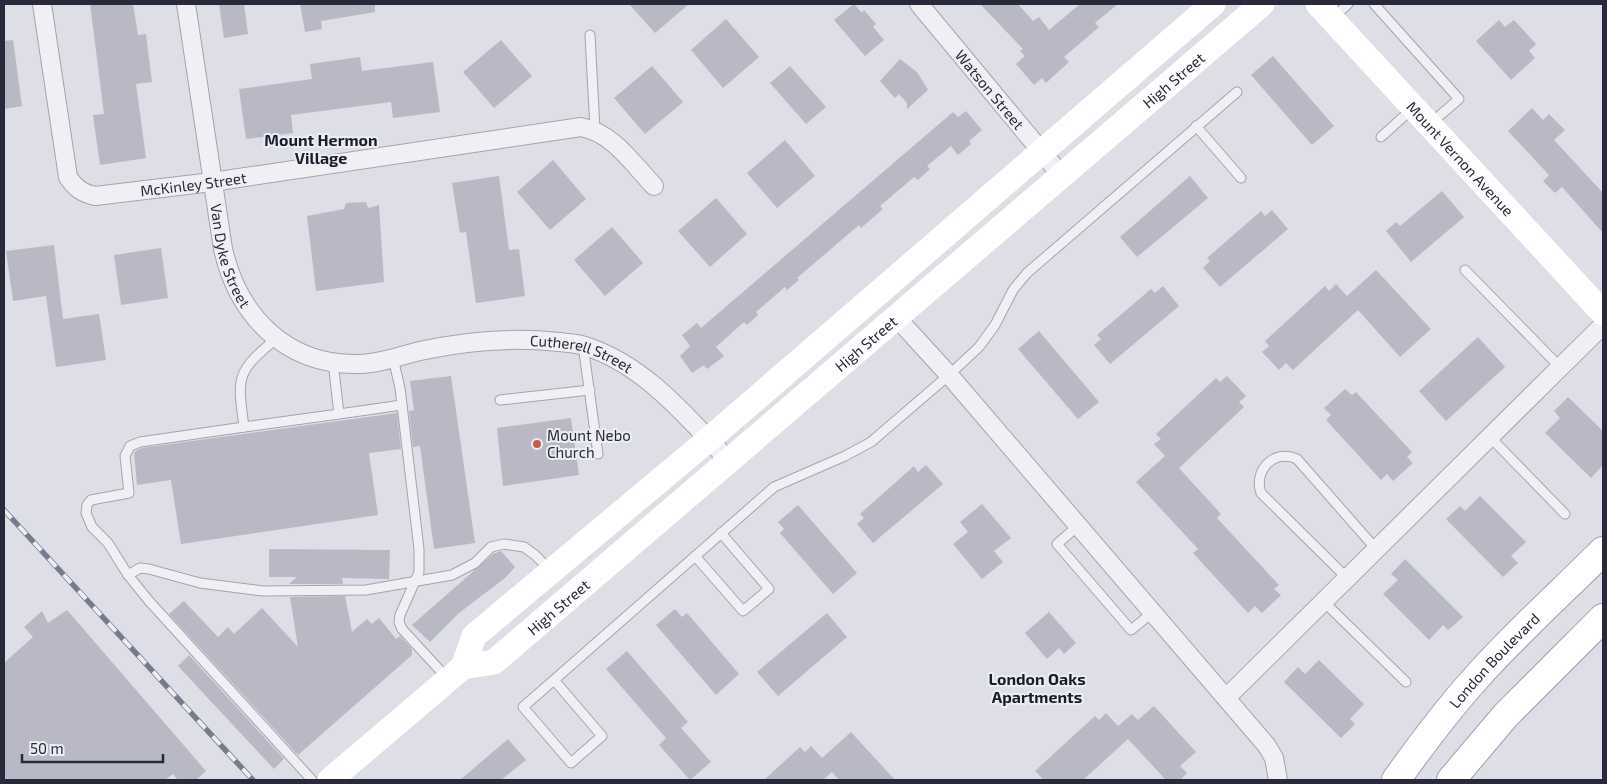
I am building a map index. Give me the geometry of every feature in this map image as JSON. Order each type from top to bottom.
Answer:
[{"type":"main road","name":"High Street","points":[[456,673],[474,636],[708,440],[1041,150],[1213,4]]},
{"type":"main road","name":"High Street","points":[[456,673],[494,662],[1262,4]]},
{"type":"main road","name":"Mount Vernon Avenue","points":[[1333,9],[1421,116],[1603,313]]},
{"type":"main road","name":"London Boulevard","points":[[1396,780],[1430,733],[1475,679],[1522,629],[1603,551]]},
{"type":"main road","points":[[1451,780],[1506,715],[1603,618]]},
{"type":"main road","points":[[342,777],[456,673]]},
{"type":"street","name":"McKinley Street","points":[[42,4],[68,177],[74,186],[83,193],[95,196],[212,182],[581,127],[595,130]]},
{"type":"street","name":"Van Dyke Street","points":[[186,4],[212,182],[228,273],[238,295],[251,315],[277,338],[310,356],[333,362],[357,364],[396,357]]},
{"type":"street","name":"Watson Street","points":[[918,4],[1062,174]]},
{"type":"street","points":[[595,130],[607,136],[654,186]]},
{"type":"street","points":[[896,317],[1079,525],[1267,746],[1274,758],[1278,780]]},
{"type":"street","points":[[1226,698],[1603,325]]},
{"type":"street","name":"Cutherell Street","points":[[396,357],[463,343],[506,340],[540,340],[583,345],[626,366],[653,385],[728,460]]},
{"type":"lane","points":[[1374,4],[1459,99],[1381,137]]},
{"type":"lane","points":[[590,35],[595,130]]},
{"type":"lane","points":[[554,680],[602,736],[571,763],[523,707],[774,487],[845,456],[871,442],[949,375],[979,347],[996,324],[1013,290],[1027,273],[1237,92]]},
{"type":"lane","points":[[1196,126],[1241,178]]},
{"type":"lane","points":[[1465,270],[1560,367]]},
{"type":"lane","points":[[244,427],[238,391],[243,372],[277,338]]},
{"type":"lane","points":[[583,345],[598,454]]},
{"type":"lane","points":[[396,357],[417,517],[419,557],[419,572],[400,615],[399,622],[402,629],[456,673]]},
{"type":"lane","points":[[333,362],[339,414]]},
{"type":"lane","points":[[500,400],[590,390]]},
{"type":"lane","points":[[312,780],[128,574],[108,544],[88,521],[87,505],[91,500],[129,493],[126,450],[140,442],[402,405]]},
{"type":"lane","points":[[1489,436],[1565,514]]},
{"type":"lane","points":[[1347,578],[1261,493],[1258,476],[1271,459],[1281,456],[1297,459],[1376,549]]},
{"type":"lane","points":[[1079,525],[1057,544],[1131,630],[1153,612]]},
{"type":"lane","points":[[695,556],[742,611],[769,589],[721,533]]},
{"type":"lane","points":[[128,574],[140,568],[150,569],[200,583],[263,591],[366,590],[452,575],[465,570],[492,547],[504,544],[524,547],[535,555],[551,572]]},
{"type":"lane","points":[[1324,602],[1406,682]]},
{"type":"building","points":[[90,4],[133,4],[138,35],[146,34],[152,82],[136,84],[146,158],[100,165],[93,115],[104,114]]},
{"type":"building","points":[[219,4],[244,4],[248,34],[224,38]]},
{"type":"building","points":[[300,4],[375,4],[375,12],[321,21],[322,29],[305,32]]},
{"type":"building","points":[[629,4],[689,4],[655,33]]},
{"type":"building","points":[[854,4],[862,13],[864,10],[876,24],[873,27],[884,40],[865,56],[834,20]]},
{"type":"building","points":[[980,4],[1018,4],[1033,21],[1039,17],[1049,30],[1080,4],[1118,4],[1095,23],[1099,27],[1064,57],[1069,62],[1046,83],[1042,78],[1034,85],[1016,64],[1025,56],[1020,51],[1023,49]]},
{"type":"building","points":[[726,19],[759,57],[723,88],[691,50]]},
{"type":"building","points":[[1499,20],[1505,27],[1514,20],[1536,44],[1529,51],[1535,58],[1511,80],[1476,41]]},
{"type":"building","points":[[13,40],[22,106],[4,109],[4,41]]},
{"type":"building","points":[[501,40],[532,76],[494,108],[463,72]]},
{"type":"building","points":[[1273,56],[1334,126],[1312,145],[1251,75]]},
{"type":"building","points":[[360,57],[362,71],[433,62],[440,112],[393,118],[391,102],[291,115],[293,133],[246,139],[239,89],[312,79],[310,64]]},
{"type":"building","points":[[900,59],[917,72],[928,90],[907,109],[907,103],[899,94],[895,98],[880,81]]},
{"type":"building","points":[[652,66],[683,102],[645,134],[614,98]]},
{"type":"building","points":[[790,66],[826,107],[806,124],[770,83]]},
{"type":"building","points":[[1532,108],[1543,120],[1549,114],[1565,130],[1554,140],[1603,193],[1603,233],[1562,187],[1555,193],[1543,181],[1549,175],[1508,131]]},
{"type":"building","points":[[966,111],[982,130],[969,141],[971,144],[958,155],[951,146],[927,166],[930,169],[918,180],[914,177],[880,206],[883,209],[861,228],[859,225],[797,278],[799,280],[787,290],[785,287],[756,312],[758,315],[747,325],[744,322],[716,347],[724,356],[707,369],[704,365],[692,373],[680,356],[690,346],[682,335],[697,323],[701,328],[953,112],[958,117]]},
{"type":"building","points":[[785,140],[815,176],[777,208],[747,173]]},
{"type":"building","points":[[553,160],[586,199],[550,230],[517,192]]},
{"type":"building","points":[[499,176],[509,250],[519,249],[525,296],[476,303],[466,232],[460,233],[452,183]]},
{"type":"building","points":[[1190,176],[1208,198],[1137,257],[1120,237]]},
{"type":"building","points":[[1442,191],[1464,217],[1411,262],[1386,231],[1396,222],[1400,226]]},
{"type":"building","points":[[716,198],[747,234],[710,267],[678,231]]},
{"type":"building","points":[[366,202],[368,208],[379,205],[384,282],[316,291],[307,216],[344,209],[346,203]]},
{"type":"building","points":[[1272,210],[1288,229],[1220,287],[1203,268],[1210,261],[1207,258],[1261,211],[1265,216]]},
{"type":"building","points":[[612,227],[643,263],[605,296],[574,260]]},
{"type":"building","points":[[54,245],[63,319],[99,314],[106,360],[56,367],[46,296],[13,301],[6,251]]},
{"type":"building","points":[[161,248],[168,298],[121,305],[114,255]]},
{"type":"building","points":[[1376,270],[1431,329],[1400,357],[1358,310],[1293,370],[1286,363],[1279,370],[1262,352],[1269,346],[1265,341],[1325,286],[1329,291],[1336,284],[1347,296]]},
{"type":"building","points":[[1163,286],[1179,306],[1110,364],[1094,345],[1101,339],[1097,335],[1151,289],[1155,293]]},
{"type":"building","points":[[1039,331],[1099,402],[1078,419],[1018,349]]},
{"type":"building","points":[[1478,337],[1505,367],[1446,421],[1419,391]]},
{"type":"building","points":[[451,376],[475,543],[434,549],[420,446],[413,447],[409,411],[414,410],[410,381]]},
{"type":"building","points":[[1227,376],[1246,396],[1239,402],[1244,407],[1179,468],[1221,514],[1217,518],[1279,585],[1274,589],[1281,595],[1262,613],[1255,606],[1248,613],[1193,553],[1198,549],[1136,482],[1165,456],[1154,444],[1161,439],[1156,434],[1216,378],[1220,382]]},
{"type":"building","points":[[1345,389],[1352,395],[1356,392],[1412,452],[1407,457],[1413,463],[1393,481],[1387,474],[1381,480],[1326,420],[1331,415],[1324,408]]},
{"type":"building","points":[[1568,397],[1603,431],[1603,465],[1591,478],[1545,433],[1560,418],[1554,411]]},
{"type":"building","points":[[397,413],[401,449],[369,453],[378,515],[181,544],[171,480],[137,485],[134,452],[141,448]]},
{"type":"building","name":"Mount Nebo Church","points":[[571,418],[579,475],[503,486],[497,428]]},
{"type":"building","points":[[926,465],[943,484],[873,543],[857,524],[864,518],[860,514],[914,466],[918,472]]},
{"type":"building","points":[[1480,496],[1526,542],[1511,556],[1518,563],[1503,577],[1446,519],[1460,506],[1465,511]]},
{"type":"building","points":[[982,504],[1011,538],[994,551],[1003,562],[982,579],[953,544],[968,532],[960,522]]},
{"type":"building","points":[[798,505],[857,573],[833,594],[780,533],[784,529],[778,522]]},
{"type":"building","points":[[269,549],[390,550],[389,579],[342,578],[343,584],[289,584],[297,577],[269,577]]},
{"type":"building","points":[[501,551],[515,567],[505,578],[459,613],[430,642],[412,625],[493,554]]},
{"type":"building","points":[[1405,559],[1463,617],[1448,630],[1443,625],[1429,640],[1383,594],[1398,580],[1391,574]]},
{"type":"building","points":[[345,596],[352,632],[367,619],[372,624],[379,618],[396,639],[400,636],[412,649],[412,655],[298,755],[169,614],[184,601],[218,637],[228,627],[234,634],[262,608],[298,647],[290,597]]},
{"type":"building","points":[[675,609],[682,617],[687,613],[739,674],[716,695],[656,625]]},
{"type":"building","points":[[67,610],[206,771],[196,780],[178,780],[173,774],[165,780],[4,780],[4,663],[33,637],[24,627],[42,611],[48,623]]},
{"type":"building","points":[[1049,612],[1076,643],[1064,654],[1059,648],[1047,659],[1025,633]]},
{"type":"building","points":[[827,613],[847,637],[778,696],[757,672]]},
{"type":"building","points":[[627,651],[688,722],[681,728],[711,762],[690,780],[659,745],[666,738],[606,669]]},
{"type":"building","points":[[189,655],[284,759],[274,769],[178,666]]},
{"type":"building","points":[[1319,660],[1364,704],[1350,719],[1355,724],[1341,738],[1284,682],[1298,667],[1305,674]]},
{"type":"building","points":[[1154,706],[1196,752],[1180,766],[1187,773],[1180,780],[1166,780],[1128,739],[1083,780],[1044,780],[1035,771],[1095,716],[1099,720],[1106,713],[1118,726],[1132,714],[1138,720]]},
{"type":"building","points":[[851,732],[895,780],[839,780],[832,772],[823,780],[764,780],[800,747],[805,752],[811,746],[822,758]]},
{"type":"building","points":[[508,739],[526,760],[501,780],[460,780]]},
{"type":"railway","points":[[4,510],[253,780]]},
{"type":"place","name":"Mount Nebo Church","points":[[537,444]]},
{"type":"district","name":"Mount Hermon Village","points":[[321,148]]},
{"type":"district","name":"London Oaks Apartments","points":[[1037,687]]}]
